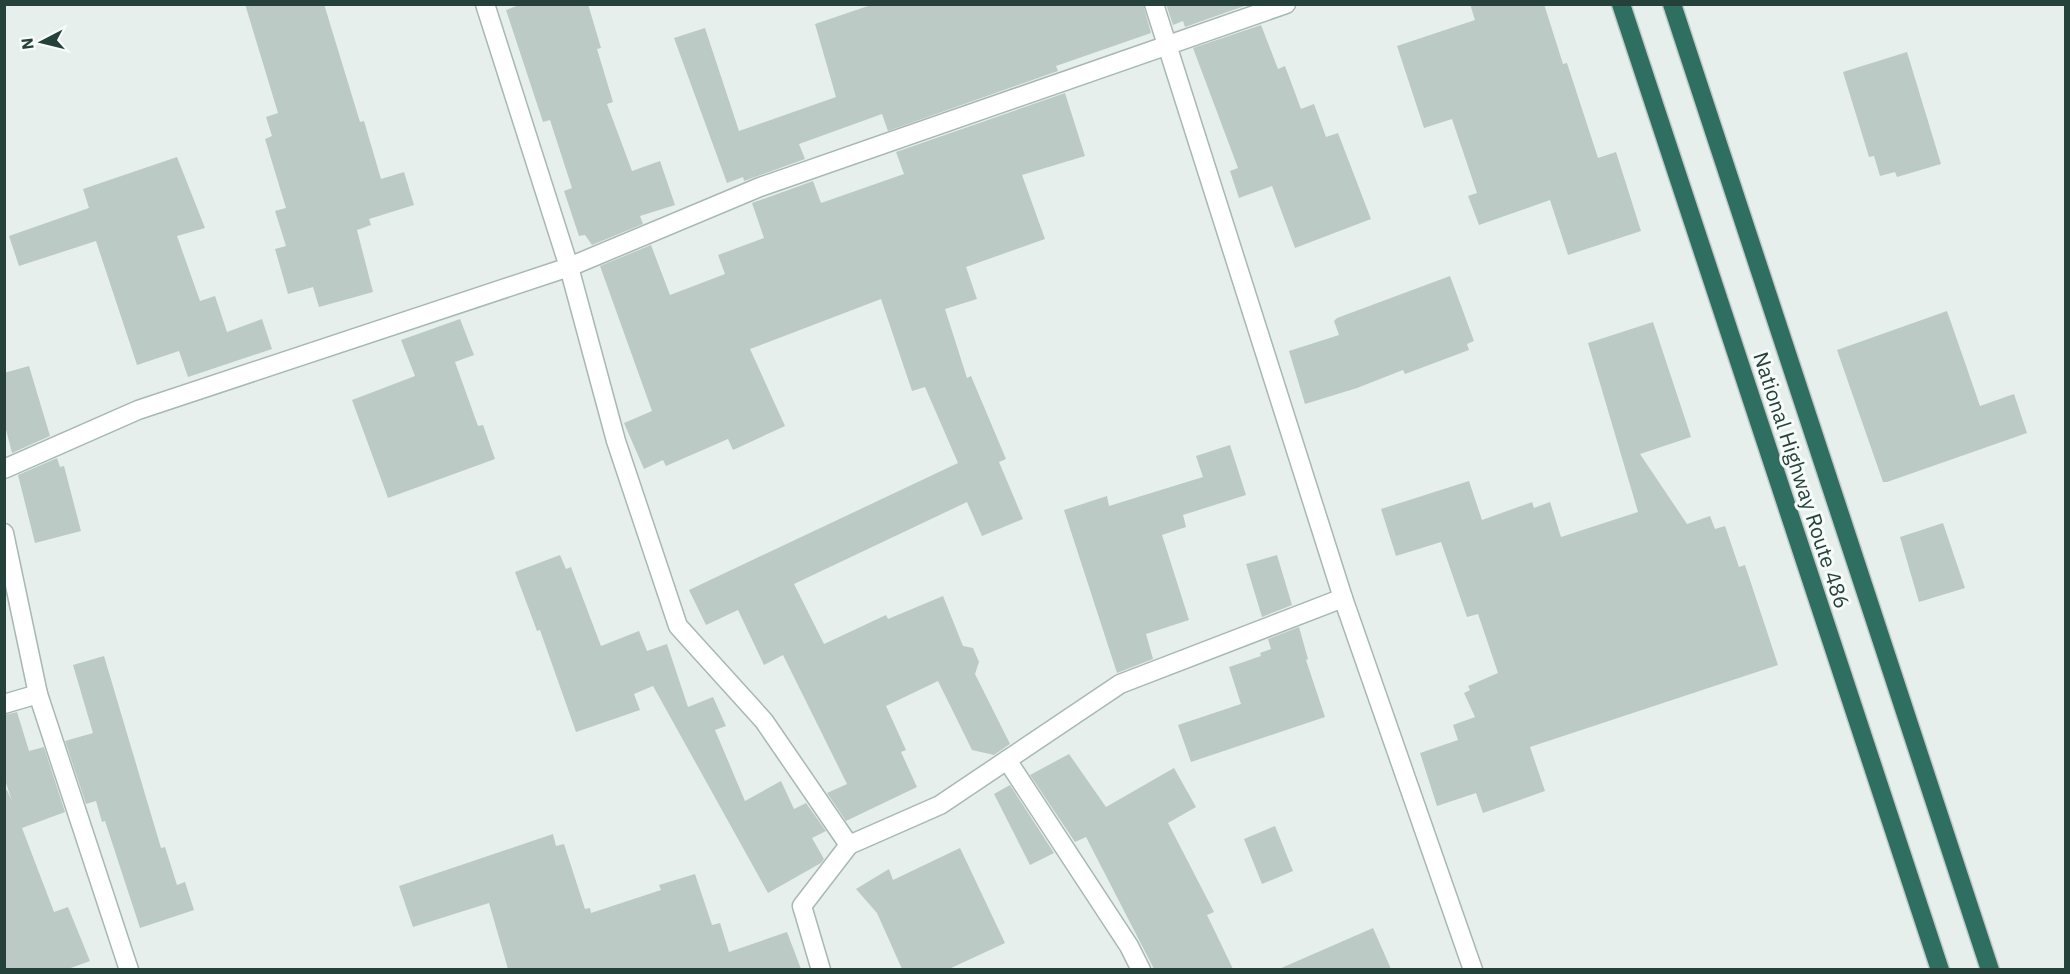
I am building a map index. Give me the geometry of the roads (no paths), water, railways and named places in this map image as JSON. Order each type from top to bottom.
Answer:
[{"type":"highway","name":"National Highway Route 486","points":[[1621,4],[1940,969]]},
{"type":"highway","name":"National Highway Route 486","points":[[1672,4],[1990,969]]},
{"type":"street","points":[[485,4],[569,267],[616,441],[678,626],[764,721],[849,845]]},
{"type":"street","points":[[1154,4],[1343,598],[1473,969]]},
{"type":"street","points":[[4,469],[138,410],[569,267],[760,187],[1168,48],[1286,4]]},
{"type":"street","points":[[4,533],[38,694],[129,969]]},
{"type":"street","points":[[821,969],[802,906],[849,845],[940,805],[1120,684],[1343,598]]},
{"type":"street","points":[[4,704],[38,694]]},
{"type":"street","points":[[1007,760],[1129,946],[1141,969]]}]
